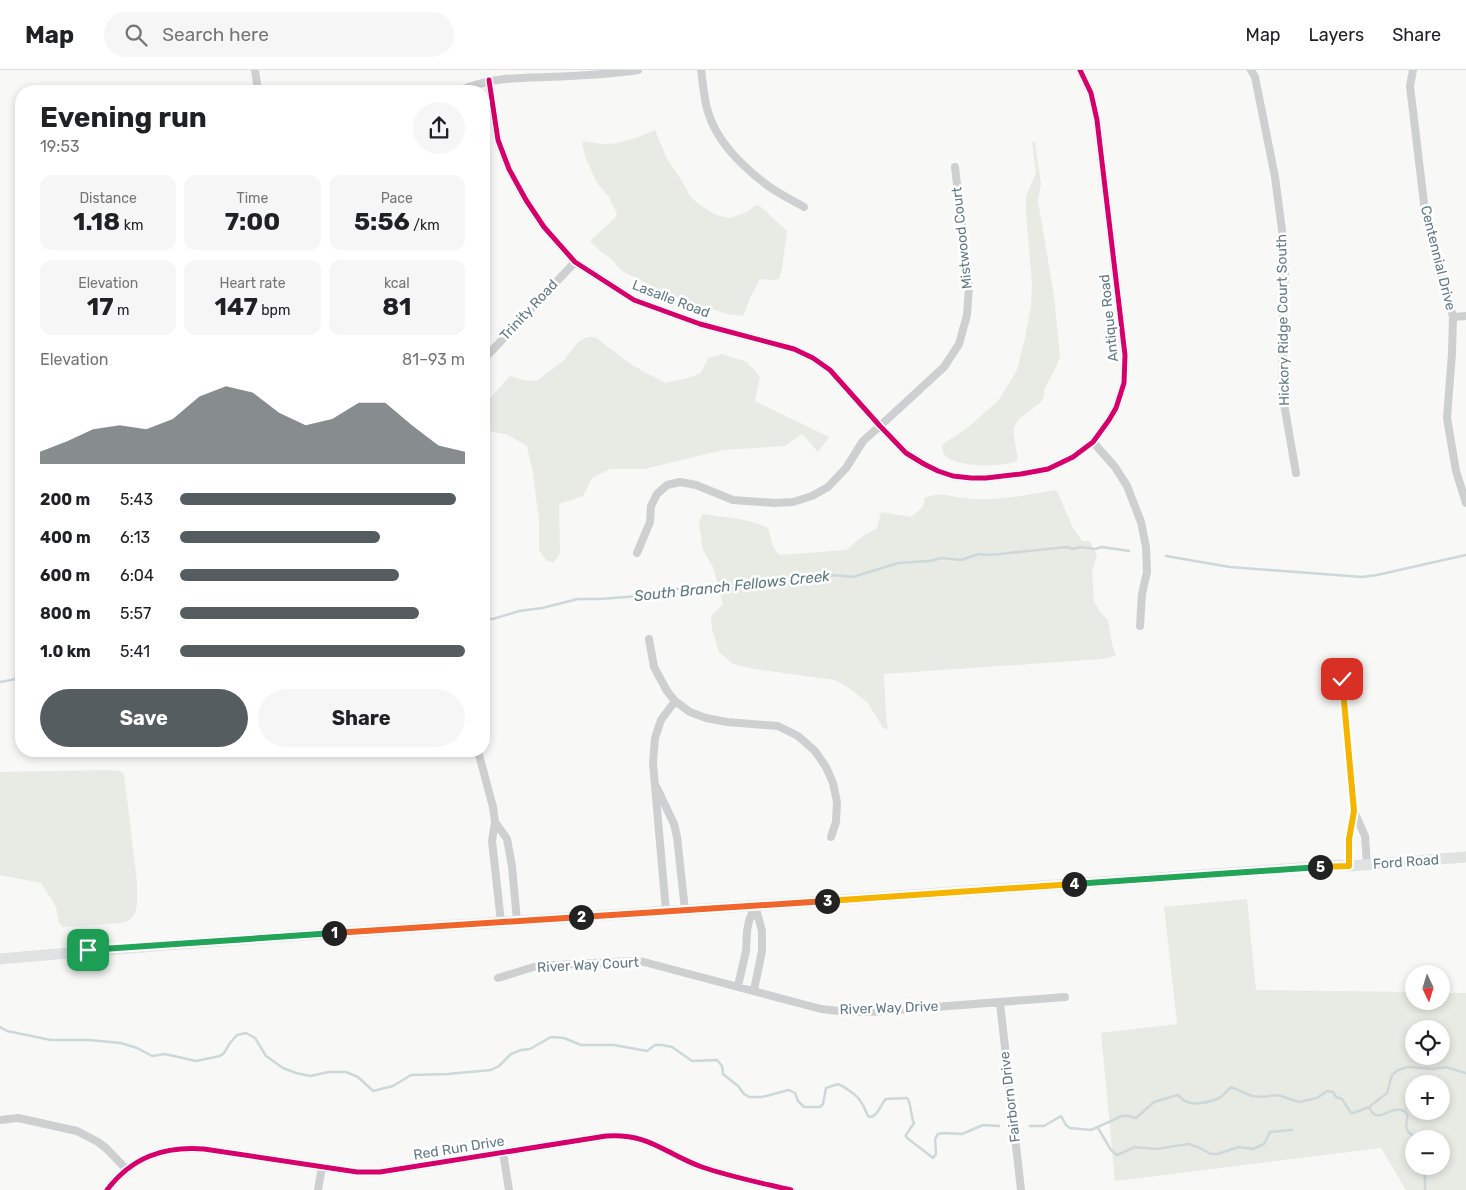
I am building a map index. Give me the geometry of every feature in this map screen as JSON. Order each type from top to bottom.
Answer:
[{"type":"main road","name":"Ford Road","points":[[0,959],[199,942],[1466,857]]},
{"type":"street","points":[[255,70],[257,85]]},
{"type":"street","points":[[475,85],[489,80],[608,74],[638,70]]},
{"type":"street","points":[[701,70],[708,112],[715,130],[726,146],[738,160],[768,186],[804,207]]},
{"type":"street","name":"Antique Road","points":[[880,426],[906,453],[924,464],[953,476],[986,478],[1048,469],[1073,458],[1093,442],[1109,420],[1119,400],[1125,374],[1125,355],[1097,120],[1091,93],[1080,70]]},
{"type":"street","name":"Centennial Drive","points":[[1413,70],[1410,86],[1426,220],[1453,317],[1447,418],[1466,504]]},
{"type":"street","name":"Hickory Ridge Court South","points":[[1255,72],[1275,177],[1282,230],[1285,275],[1282,336],[1283,398],[1296,473]]},
{"type":"street","name":"Lasalle Road","points":[[489,80],[490,85]]},
{"type":"street","name":"Lasalle Road","points":[[490,87],[498,140],[510,169],[526,200],[544,227],[575,262],[634,300],[700,324],[794,349],[813,358],[830,370],[880,426]]},
{"type":"street","name":"Mistwood Court","points":[[638,553],[650,522],[651,506],[657,494],[667,486],[680,482],[696,485],[733,500],[775,504],[793,502],[812,496],[828,487],[846,468],[863,441],[944,367],[959,344],[967,315],[969,287],[955,167]]},
{"type":"street","name":"Trinity Road","points":[[490,353],[575,262]]},
{"type":"street","points":[[1453,317],[1466,316]]},
{"type":"street","points":[[1093,442],[1115,467],[1127,486],[1141,522],[1146,547],[1147,572],[1142,594],[1140,626]]},
{"type":"street","points":[[649,639],[654,667],[667,691],[675,701],[690,712],[706,718],[727,722],[778,726],[798,736],[815,750],[826,767],[833,783],[837,802],[836,822],[831,837]]},
{"type":"street","points":[[1342,679],[1354,811],[1349,839],[1349,866]]},
{"type":"street","points":[[666,911],[653,763],[655,738],[662,720],[675,701]]},
{"type":"street","points":[[480,757],[493,807],[495,822],[492,840],[501,922]]},
{"type":"street","points":[[655,784],[674,824],[685,910]]},
{"type":"street","points":[[1354,811],[1364,836],[1368,865]]},
{"type":"street","points":[[495,822],[507,839],[512,866],[517,921]]},
{"type":"street","points":[[660,838],[676,837]]},
{"type":"street","points":[[738,986],[746,951],[749,921],[755,906]]},
{"type":"street","points":[[754,990],[762,951],[762,931],[755,906]]},
{"type":"street","name":"River Way Court","points":[[498,978],[537,966],[633,961],[651,963],[738,986]]},
{"type":"street","name":"River Way Drive","points":[[738,986],[821,1009],[848,1012],[1000,1003],[1065,997]]},
{"type":"street","name":"Fairborn Drive","points":[[1000,1003],[1021,1190]]},
{"type":"street","points":[[0,1120],[18,1118],[77,1131],[98,1142],[126,1169]]},
{"type":"street","name":"Red Run Drive","points":[[107,1190],[126,1169],[140,1160],[173,1149],[204,1149],[357,1172],[380,1172],[606,1136],[629,1136],[649,1141],[707,1169],[792,1190]]},
{"type":"street","points":[[504,1152],[509,1190]]},
{"type":"street","points":[[318,1190],[322,1167]]},
{"type":"shaded area","points":[[655,130],[667,159],[690,196],[700,205],[716,215],[730,218],[747,212],[756,205],[761,207],[787,231],[779,279],[760,279],[743,316],[727,314],[670,295],[622,271],[590,241],[617,214],[609,197],[597,183],[585,156],[582,141],[602,144],[616,143],[636,138]]},
{"type":"shaded area","points":[[1032,142],[1035,142],[1041,184],[1038,201],[1054,296],[1060,356],[1044,390],[1041,402],[1019,419],[1015,425],[1013,431],[1018,460],[1012,463],[991,465],[956,462],[943,453],[942,445],[966,429],[999,400],[1017,370],[1025,338],[1031,306],[1032,282],[1026,196],[1036,173]]},
{"type":"shaded area","points":[[587,337],[595,337],[632,365],[665,383],[701,373],[708,358],[722,354],[747,362],[760,377],[755,401],[829,437],[818,452],[802,434],[785,446],[723,450],[644,469],[610,469],[592,478],[583,496],[559,504],[560,553],[554,562],[547,561],[539,550],[539,520],[533,473],[527,446],[506,434],[490,431],[490,399],[510,376],[523,380],[537,381],[564,360],[578,342]]},
{"type":"shaded area","points":[[1055,490],[1072,526],[1082,541],[1090,541],[1097,556],[1092,570],[1094,601],[1108,620],[1116,656],[1101,659],[884,674],[888,729],[883,728],[868,703],[835,680],[755,669],[733,664],[719,652],[712,629],[711,616],[723,604],[713,567],[703,550],[699,523],[702,514],[744,520],[768,528],[773,547],[779,555],[846,550],[863,536],[877,528],[881,512],[911,517],[923,507],[925,498],[934,495],[986,499]]},
{"type":"shaded area","points":[[120,771],[124,775],[137,881],[135,913],[130,920],[121,923],[62,927],[56,907],[41,883],[0,875],[0,772]]},
{"type":"shaded area","points":[[1247,899],[1256,990],[1405,992],[1405,1010],[1450,1010],[1450,993],[1466,993],[1466,1190],[1406,1190],[1381,1148],[1115,1181],[1101,1033],[1177,1024],[1164,907]]},
{"type":"waterway","name":"South Branch Fellows Creek","points":[[490,619],[578,599],[639,596],[676,589],[701,590],[724,586],[733,589],[750,583],[807,582],[832,575],[853,577],[898,563],[930,561],[942,558],[961,560],[979,554],[1000,554],[1067,547],[1073,549],[1081,547],[1095,549],[1102,547],[1129,551]]},
{"type":"waterway","name":"South Branch Fellows Creek","points":[[1166,556],[1230,567],[1362,577],[1466,555]]},
{"type":"waterway","name":"South Branch Fellows Creek","points":[[0,682],[15,679]]},
{"type":"waterway","points":[[0,1027],[7,1031],[51,1040],[89,1040],[121,1043],[137,1048],[152,1056],[165,1054],[196,1061],[220,1056],[237,1035],[246,1033],[255,1038],[266,1056],[283,1068],[310,1076],[329,1072],[346,1072],[358,1077],[373,1091],[393,1086],[411,1075],[491,1070],[499,1066],[511,1054],[530,1049],[551,1037],[564,1038],[581,1045],[614,1045],[647,1051],[655,1045],[662,1045],[672,1047],[692,1061],[717,1060],[722,1066],[723,1074],[749,1097],[762,1097],[789,1090],[795,1093],[798,1101],[804,1107],[820,1107],[823,1104],[826,1088],[838,1084],[857,1097],[869,1117],[877,1113],[886,1099],[907,1098],[910,1103],[914,1123],[906,1137],[933,1158],[936,1154],[935,1139],[938,1134],[962,1134],[983,1125],[999,1126]]},
{"type":"waterway","points":[[1030,1126],[1044,1126],[1061,1116],[1070,1128],[1091,1130],[1122,1116],[1136,1118],[1154,1102],[1178,1095],[1187,1102],[1203,1103],[1221,1097],[1231,1087],[1252,1096],[1278,1095],[1299,1102],[1317,1098],[1327,1091],[1333,1092],[1336,1097],[1342,1099],[1351,1113],[1353,1113],[1369,1107],[1387,1093],[1392,1075],[1398,1070],[1408,1067],[1433,1069],[1446,1067],[1466,1073]]},
{"type":"waterway","points":[[1369,1107],[1372,1113],[1376,1115],[1393,1110],[1404,1111],[1407,1113],[1408,1130]]},
{"type":"waterway","points":[[1098,1128],[1111,1150],[1117,1155],[1135,1147],[1156,1149],[1188,1144],[1211,1154],[1239,1147],[1253,1149],[1264,1144],[1270,1132],[1292,1130]]},
{"type":"waterway","points":[[1424,1175],[1425,1190]]},
{"type":"cycle path","points":[[490,87],[498,140],[509,169],[544,227],[575,262],[634,300],[700,324],[794,349],[813,358],[830,370],[906,453],[938,471],[953,476],[986,478],[1048,469],[1073,457],[1093,442],[1109,420],[1116,408],[1124,383],[1125,355],[1097,120],[1091,93],[1080,70]]},
{"type":"cycle path","points":[[489,80],[490,85]]},
{"type":"cycle path","points":[[107,1190],[127,1169],[138,1162],[162,1152],[175,1150],[204,1149],[357,1172],[380,1172],[606,1136],[621,1136],[646,1141],[689,1162],[713,1171],[791,1190]]},
{"type":"route","points":[[88,950],[1339,865],[1349,866],[1349,839],[1354,811],[1342,679]]}]
